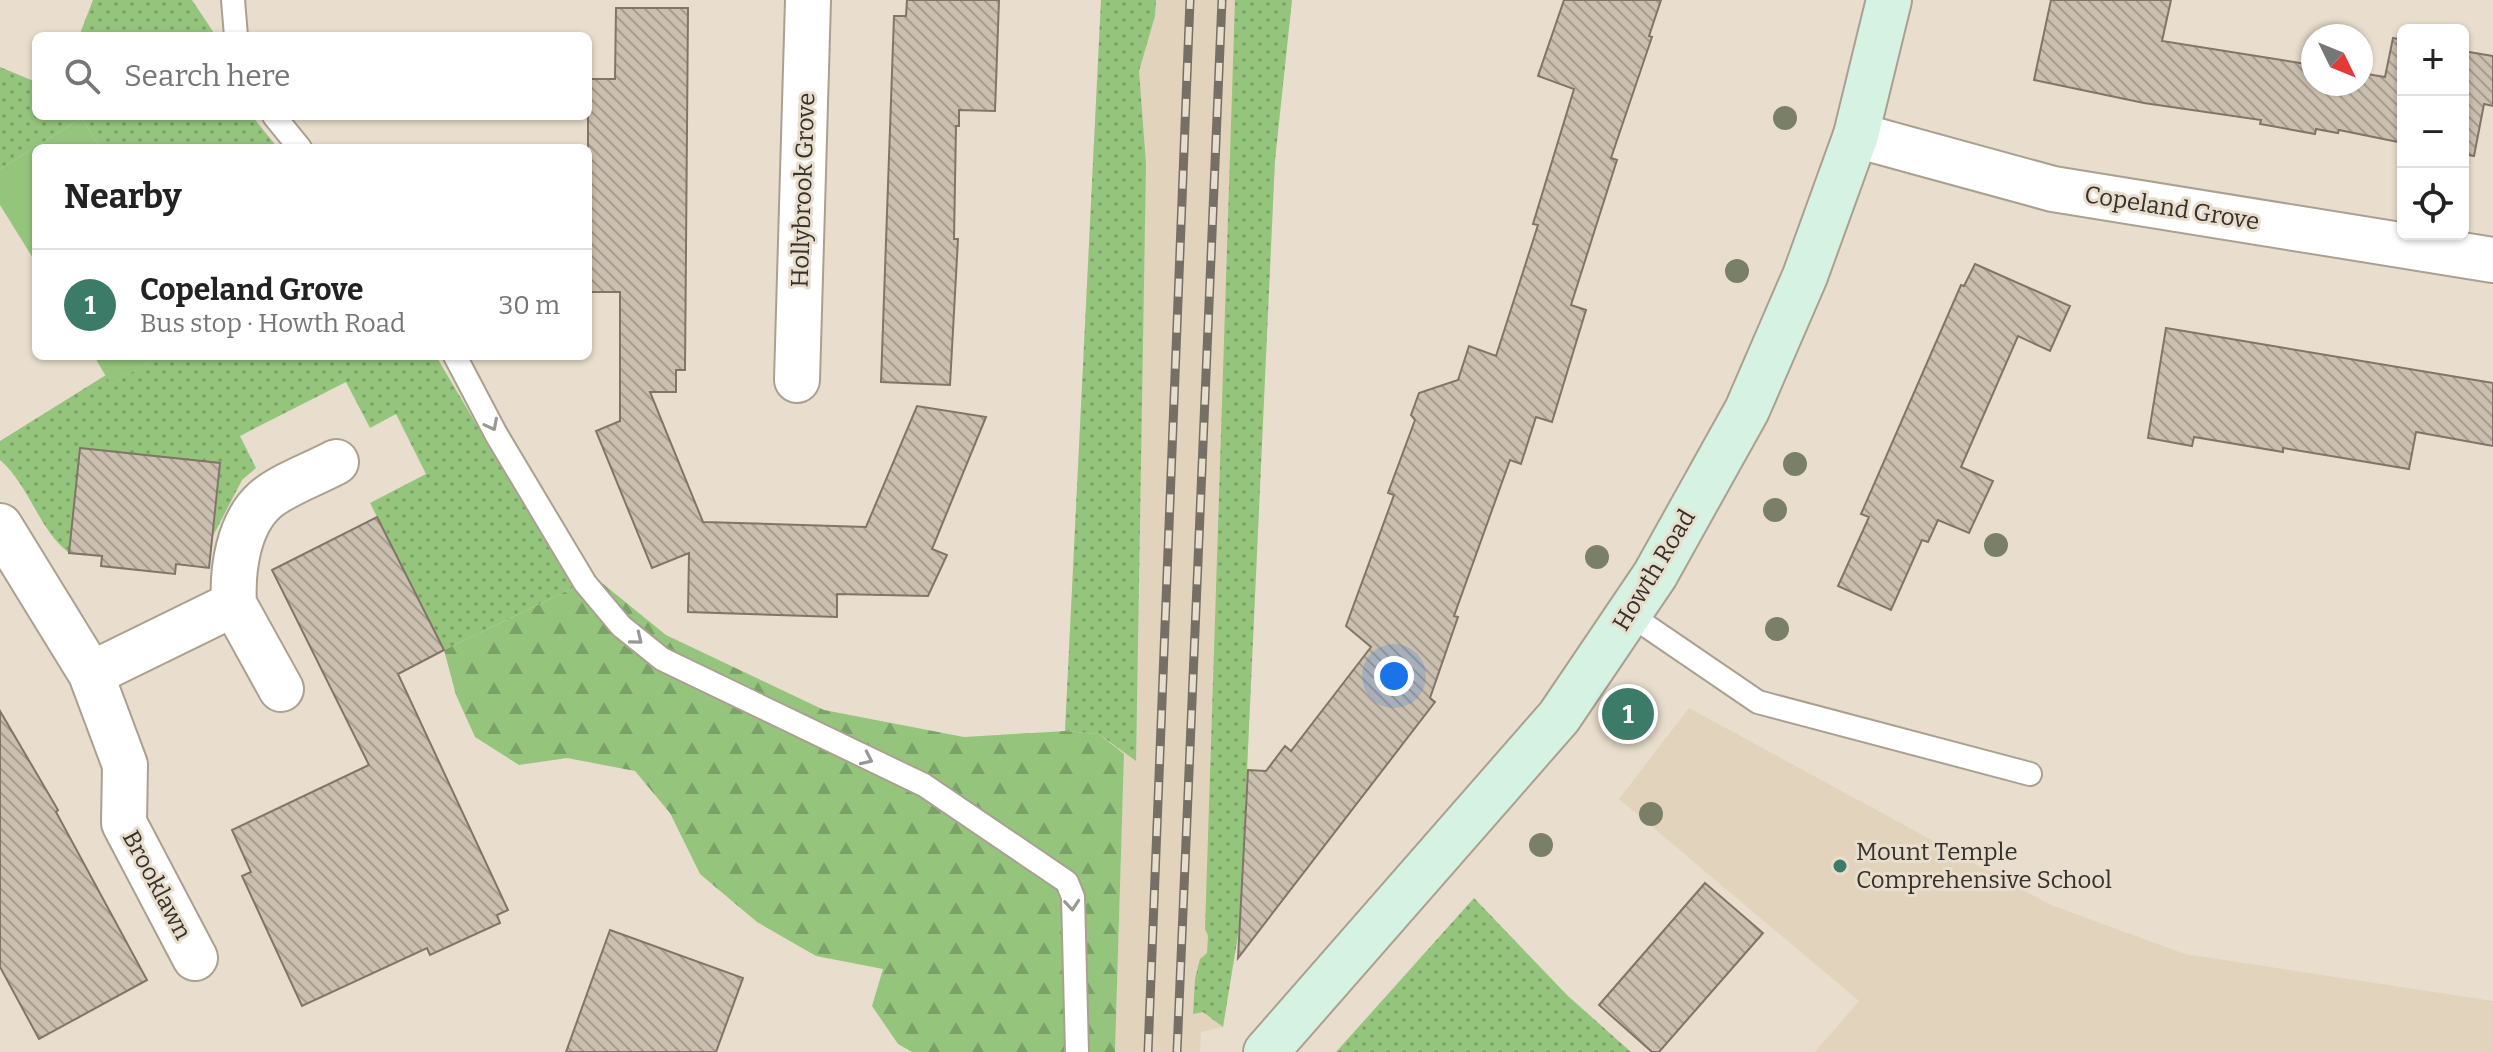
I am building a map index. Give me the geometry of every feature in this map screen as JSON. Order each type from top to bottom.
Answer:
[{"type":"main road","name":"Howth Road","points":[[1266,1052],[1559,717],[1655,575],[1747,410],[1805,276],[1856,135],[1889,0]]},
{"type":"street","name":"Hollybrook Grove","points":[[797,380],[808,0]]},
{"type":"street","name":"Copeland Grove","points":[[1856,135],[2053,189],[2493,260]]},
{"type":"street","points":[[281,689],[234,604],[233,580],[241,544],[253,512],[267,498],[336,462]]},
{"type":"street","name":"Brooklawn","points":[[0,526],[91,674],[125,765],[124,823],[195,958]]},
{"type":"street","points":[[91,674],[234,604]]},
{"type":"lane","points":[[233,0],[236,32]]},
{"type":"lane","points":[[277,120],[297,144]]},
{"type":"lane","points":[[457,360],[496,434],[585,583],[621,626],[662,659],[924,785],[1067,882],[1073,897],[1077,1052]]},
{"type":"lane","points":[[1629,614],[1758,702],[2030,774]]},
{"type":"shaded area","points":[[1101,0],[1292,0],[1275,160],[1240,923],[1223,1027],[1201,1032],[1200,1052],[1115,1052],[1124,754],[1099,734],[1065,731]]},
{"type":"shaded area","name":"Mount Temple Comprehensive School","points":[[1689,708],[2051,905],[2185,954],[2493,1001],[2493,1052],[1815,1052],[1859,1001],[1619,799]]},
{"type":"green space","points":[[93,0],[192,0],[213,32],[81,32]]},
{"type":"green space","points":[[1101,0],[1156,0],[1155,16],[1139,71],[1146,164],[1136,761],[1099,734],[1065,731]]},
{"type":"green space","points":[[1235,0],[1292,0],[1275,160],[1240,923],[1223,1027],[1203,1012],[1193,1014],[1195,979],[1200,959],[1207,953],[1208,936],[1205,929]]},
{"type":"green space","points":[[0,67],[32,80],[32,120],[79,120],[40,144],[32,144],[32,149],[0,169]]},
{"type":"green space","points":[[83,120],[255,120],[275,144],[98,144]]},
{"type":"green space","points":[[83,120],[98,144],[40,144]]},
{"type":"green space","points":[[32,149],[32,257],[0,205],[0,169]]},
{"type":"green space","points":[[96,360],[152,360],[111,385]]},
{"type":"green space","points":[[151,360],[438,360],[573,588],[444,650],[370,503],[426,474],[396,414],[370,428],[346,382],[240,436],[256,468],[242,480],[213,536],[220,463],[81,448],[69,553],[49,532],[19,482],[0,460],[0,441],[106,375],[112,384]]},
{"type":"green space","points":[[597,579],[666,635],[824,710],[964,737],[1065,731],[1099,734],[1124,754],[1115,1052],[912,1052],[898,1044],[872,1006],[883,969],[816,956],[757,922],[700,874],[670,813],[635,771],[567,758],[519,765],[475,737],[456,695],[444,650]]},
{"type":"green space","points":[[1474,898],[1568,996],[1631,1052],[1336,1052]]},
{"type":"building","points":[[907,0],[999,0],[995,111],[959,110],[959,126],[956,126],[954,239],[958,239],[950,385],[881,382],[894,16],[906,16]]},
{"type":"building","points":[[1564,0],[1661,0],[1649,36],[1652,37],[1611,158],[1617,160],[1571,305],[1586,310],[1552,422],[1536,417],[1521,464],[1510,460],[1454,616],[1458,617],[1430,698],[1435,702],[1238,958],[1248,770],[1266,771],[1285,746],[1291,751],[1371,647],[1346,626],[1394,495],[1388,493],[1415,420],[1411,415],[1419,393],[1458,380],[1469,346],[1496,356],[1538,225],[1533,224],[1574,89],[1538,76]]},
{"type":"building","points":[[2051,0],[2171,0],[2162,41],[2301,63],[2301,96],[2373,96],[2373,75],[2385,77],[2393,38],[2397,39],[2397,142],[2339,130],[2338,133],[2316,129],[2315,134],[2260,124],[2261,120],[2144,103],[2034,80]]},
{"type":"building","points":[[616,8],[688,8],[685,370],[676,370],[676,392],[650,392],[703,522],[866,527],[917,406],[986,417],[932,549],[947,555],[928,596],[837,594],[837,617],[688,612],[689,553],[652,568],[596,431],[620,421],[620,292],[592,292],[592,144],[588,144],[588,120],[592,120],[592,79],[615,79]]},
{"type":"building","points":[[2469,52],[2493,56],[2493,106],[2484,104],[2474,156],[2469,155]]},
{"type":"building","points":[[1975,264],[2070,306],[2050,351],[2018,336],[1961,467],[1993,481],[1969,533],[1938,520],[1928,542],[1922,540],[1891,610],[1838,586],[1869,517],[1861,514],[1961,285],[1964,286]]},
{"type":"building","points":[[2166,328],[2493,383],[2493,446],[2416,432],[2409,469],[2194,437],[2192,446],[2148,438]]},
{"type":"building","points":[[80,448],[220,463],[209,568],[176,564],[175,574],[101,566],[102,556],[69,553]]},
{"type":"building","points":[[377,517],[444,650],[398,674],[508,910],[497,915],[500,923],[430,955],[427,948],[302,1006],[242,876],[251,872],[232,830],[369,765],[272,570]]},
{"type":"building","points":[[0,711],[58,810],[56,812],[147,980],[39,1039],[0,967]]},
{"type":"building","points":[[1705,883],[1763,933],[1659,1052],[1652,1052],[1599,1005]]},
{"type":"building","points":[[610,930],[743,978],[716,1052],[566,1052]]},
{"type":"railway","points":[[1148,1052],[1190,0]]},
{"type":"railway","points":[[1177,1052],[1222,0]]},
{"type":"place","name":"Copeland Grove","points":[[1628,714]]},
{"type":"place","name":"Mount Temple Comprehensive School","points":[[1840,866]]}]
